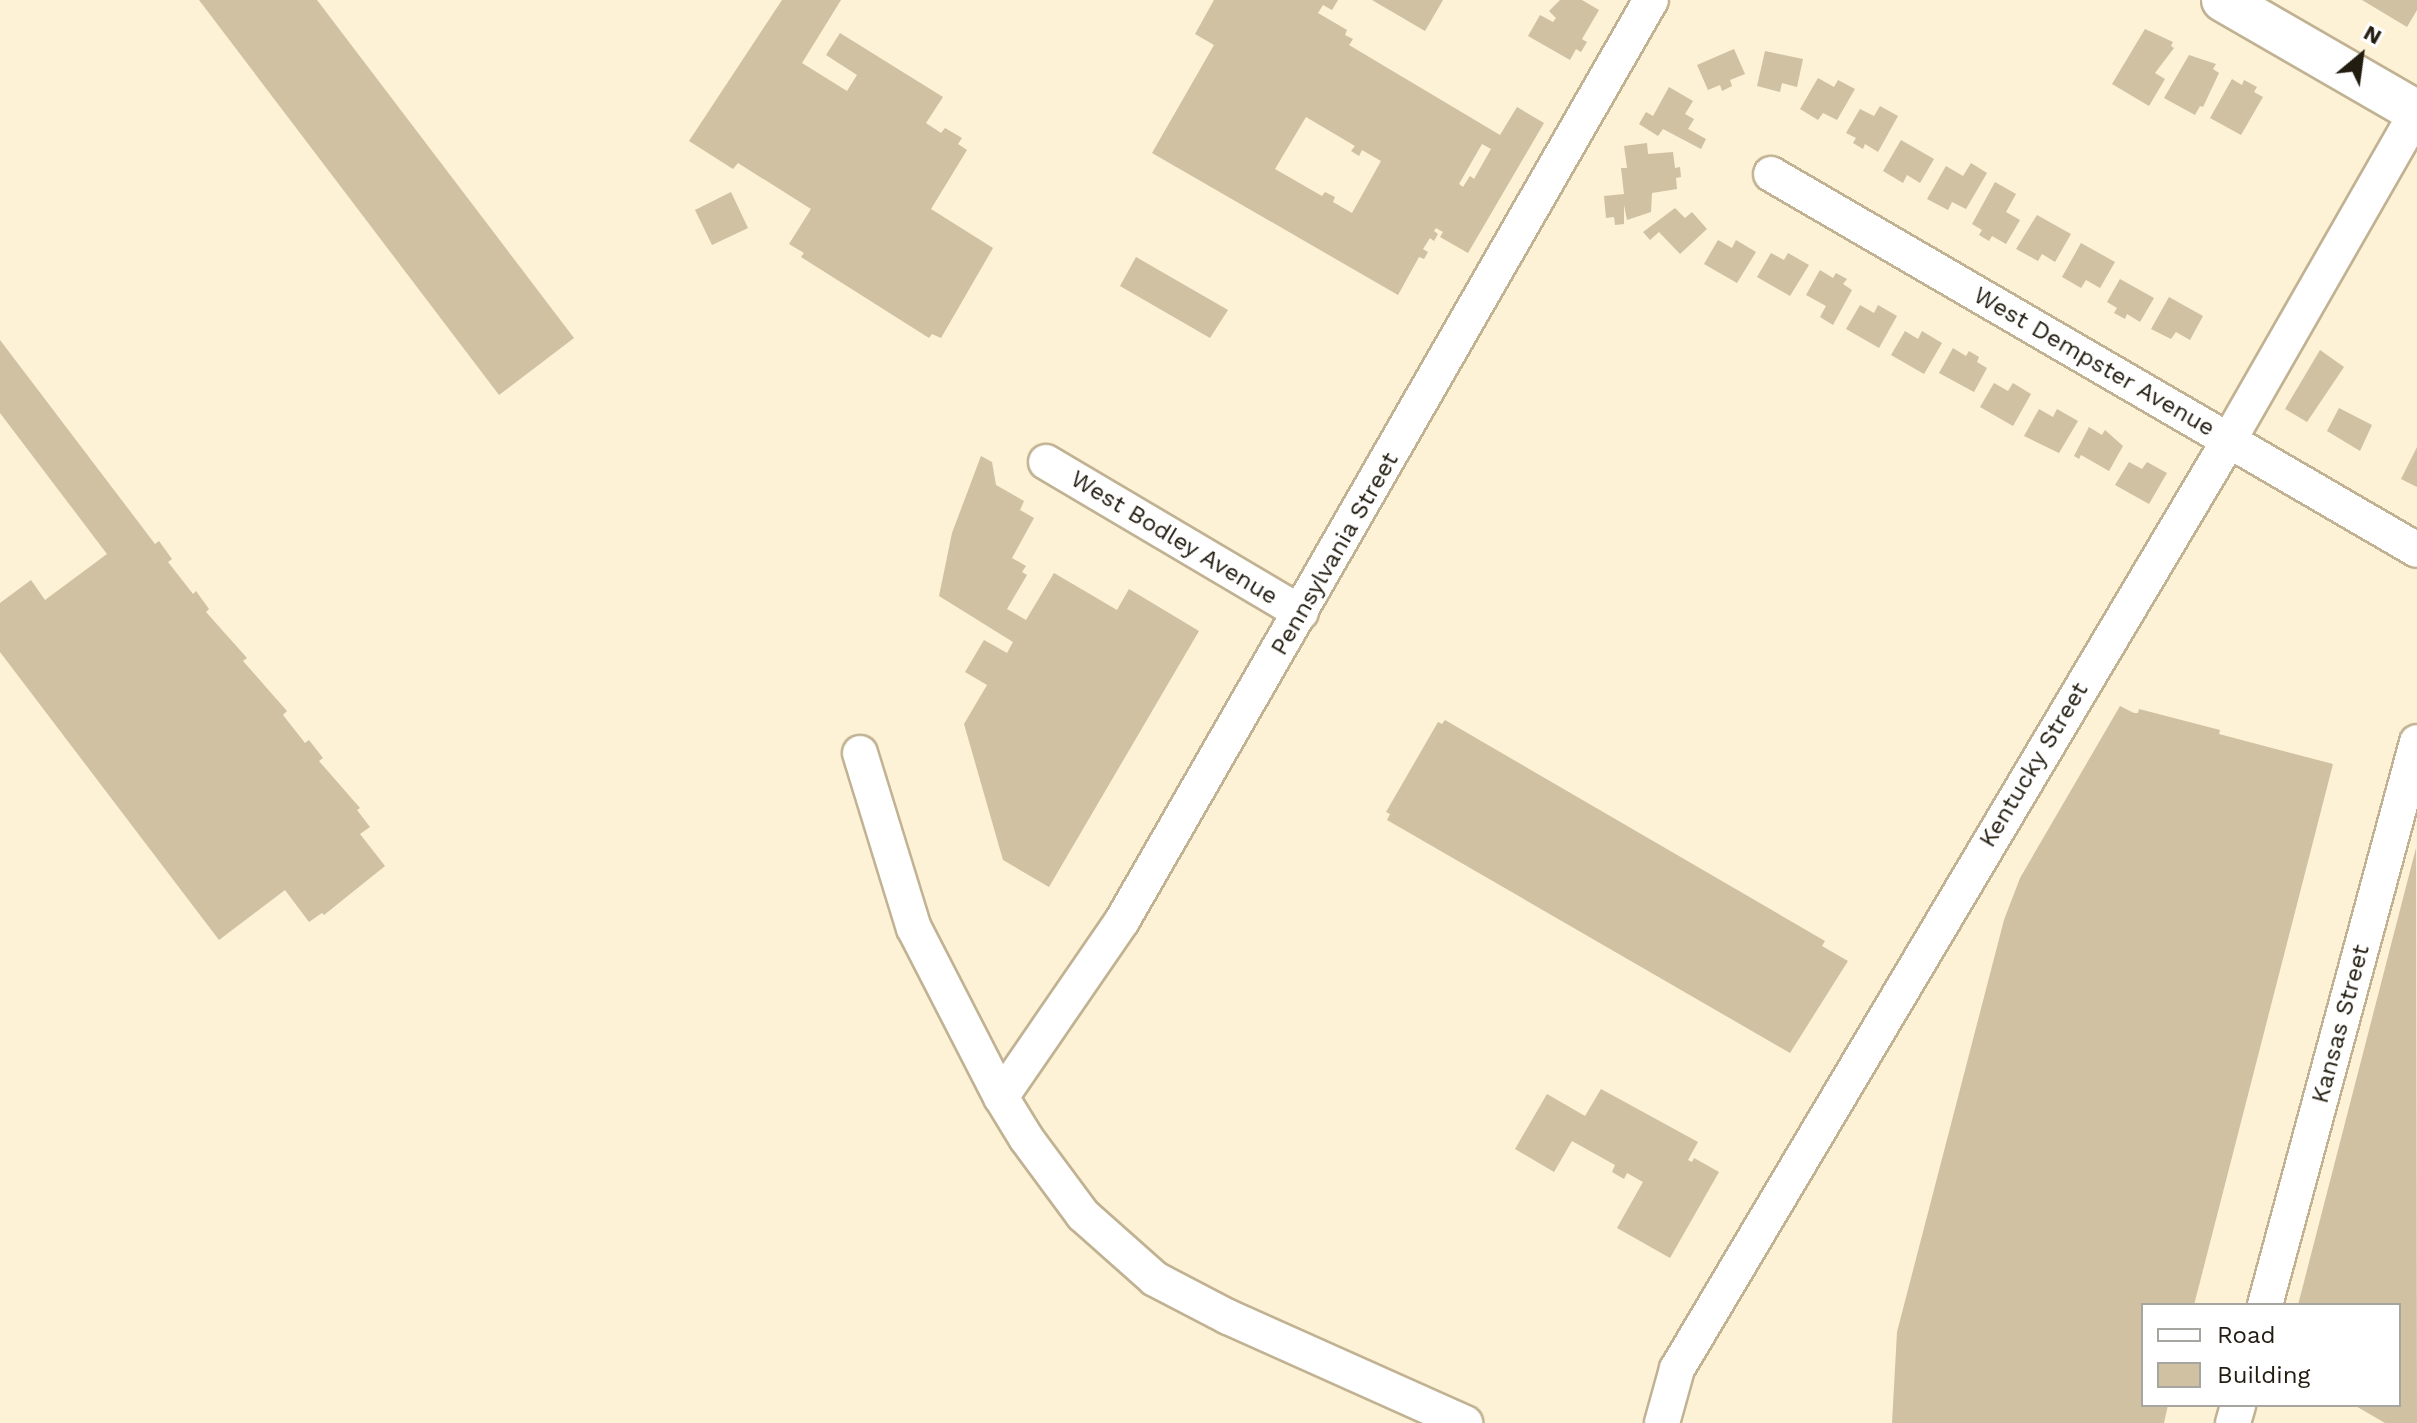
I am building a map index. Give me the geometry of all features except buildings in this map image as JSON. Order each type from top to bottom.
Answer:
[{"type":"main road","points":[[2223,0],[2417,112]]},
{"type":"street","name":"Pennsylvania Street","points":[[1001,1097],[1122,921],[1651,0]]},
{"type":"street","name":"Kentucky Street","points":[[1662,1423],[1677,1369],[2229,440],[2417,112]]},
{"type":"street","name":"West Dempster Avenue","points":[[1771,174],[2417,550]]},
{"type":"street","name":"West Bodley Avenue","points":[[1046,462],[1301,613]]},
{"type":"street","name":"Kansas Street","points":[[2266,1303],[2417,742]]},
{"type":"street","points":[[860,753],[914,928],[1001,1097],[1026,1138],[1083,1215],[1155,1279],[1228,1317],[1465,1423]]}]
